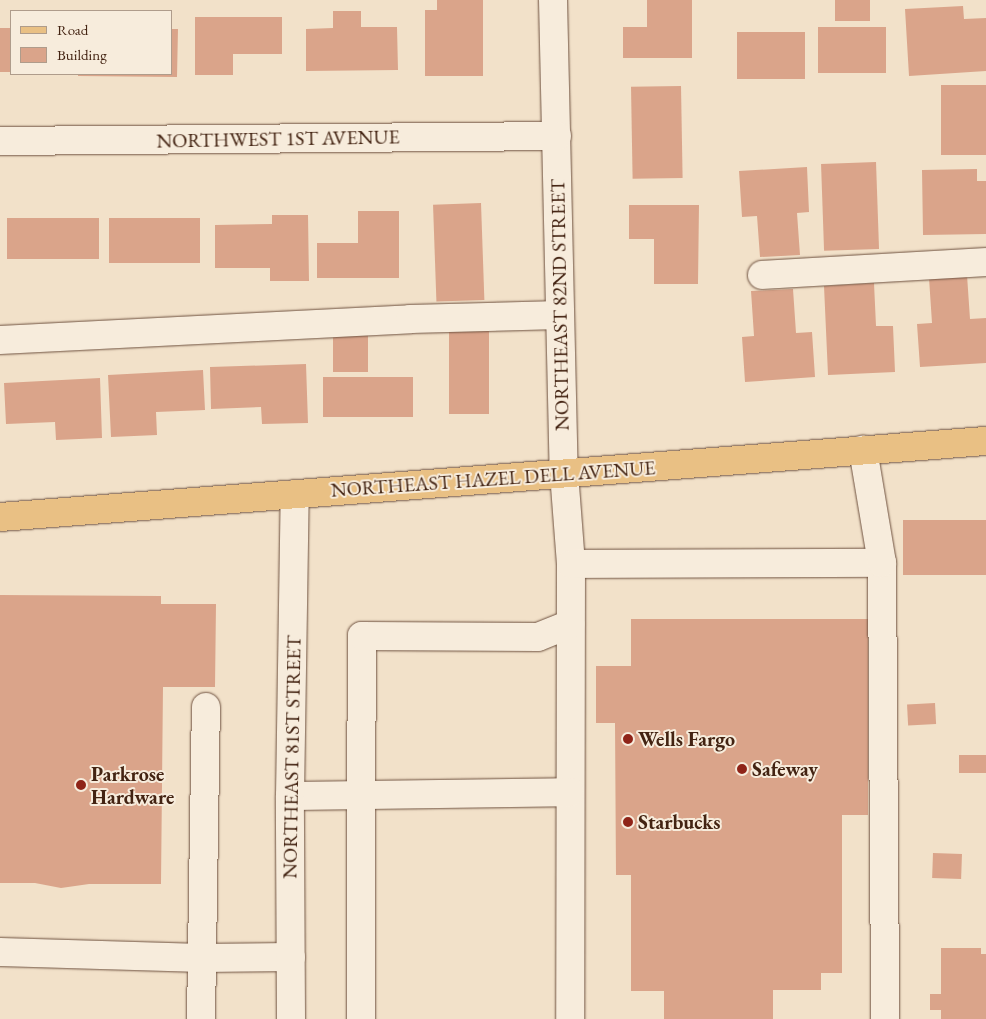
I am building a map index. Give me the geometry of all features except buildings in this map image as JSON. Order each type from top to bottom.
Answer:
[{"type":"main road","name":"NORTHEAST HAZEL DELL AVENUE","points":[[0,517],[986,441]]},
{"type":"street","name":"NORTHEAST 82ND STREET","points":[[553,0],[564,473],[571,564],[570,1019]]},
{"type":"street","name":"NORTHWEST 1ST AVENUE","points":[[0,141],[557,136]]},
{"type":"street","points":[[762,276],[986,262]]},
{"type":"street","points":[[0,340],[410,319],[560,315]]},
{"type":"street","points":[[863,450],[882,563],[885,1019]]},
{"type":"street","name":"NORTHEAST 81ST STREET","points":[[291,1019],[290,796],[295,494]]},
{"type":"street","points":[[571,564],[882,563]]},
{"type":"street","points":[[360,1019],[362,636],[538,637],[571,624]]},
{"type":"street","points":[[201,1019],[206,707]]},
{"type":"street","points":[[290,796],[570,792]]},
{"type":"street","points":[[0,952],[202,958],[291,957]]},
{"type":"place","name":"Wells Fargo","points":[[628,739]]},
{"type":"place","name":"Safeway","points":[[742,769]]},
{"type":"place","name":"Parkrose Hardware","points":[[81,785]]},
{"type":"place","name":"Starbucks","points":[[628,822]]}]
